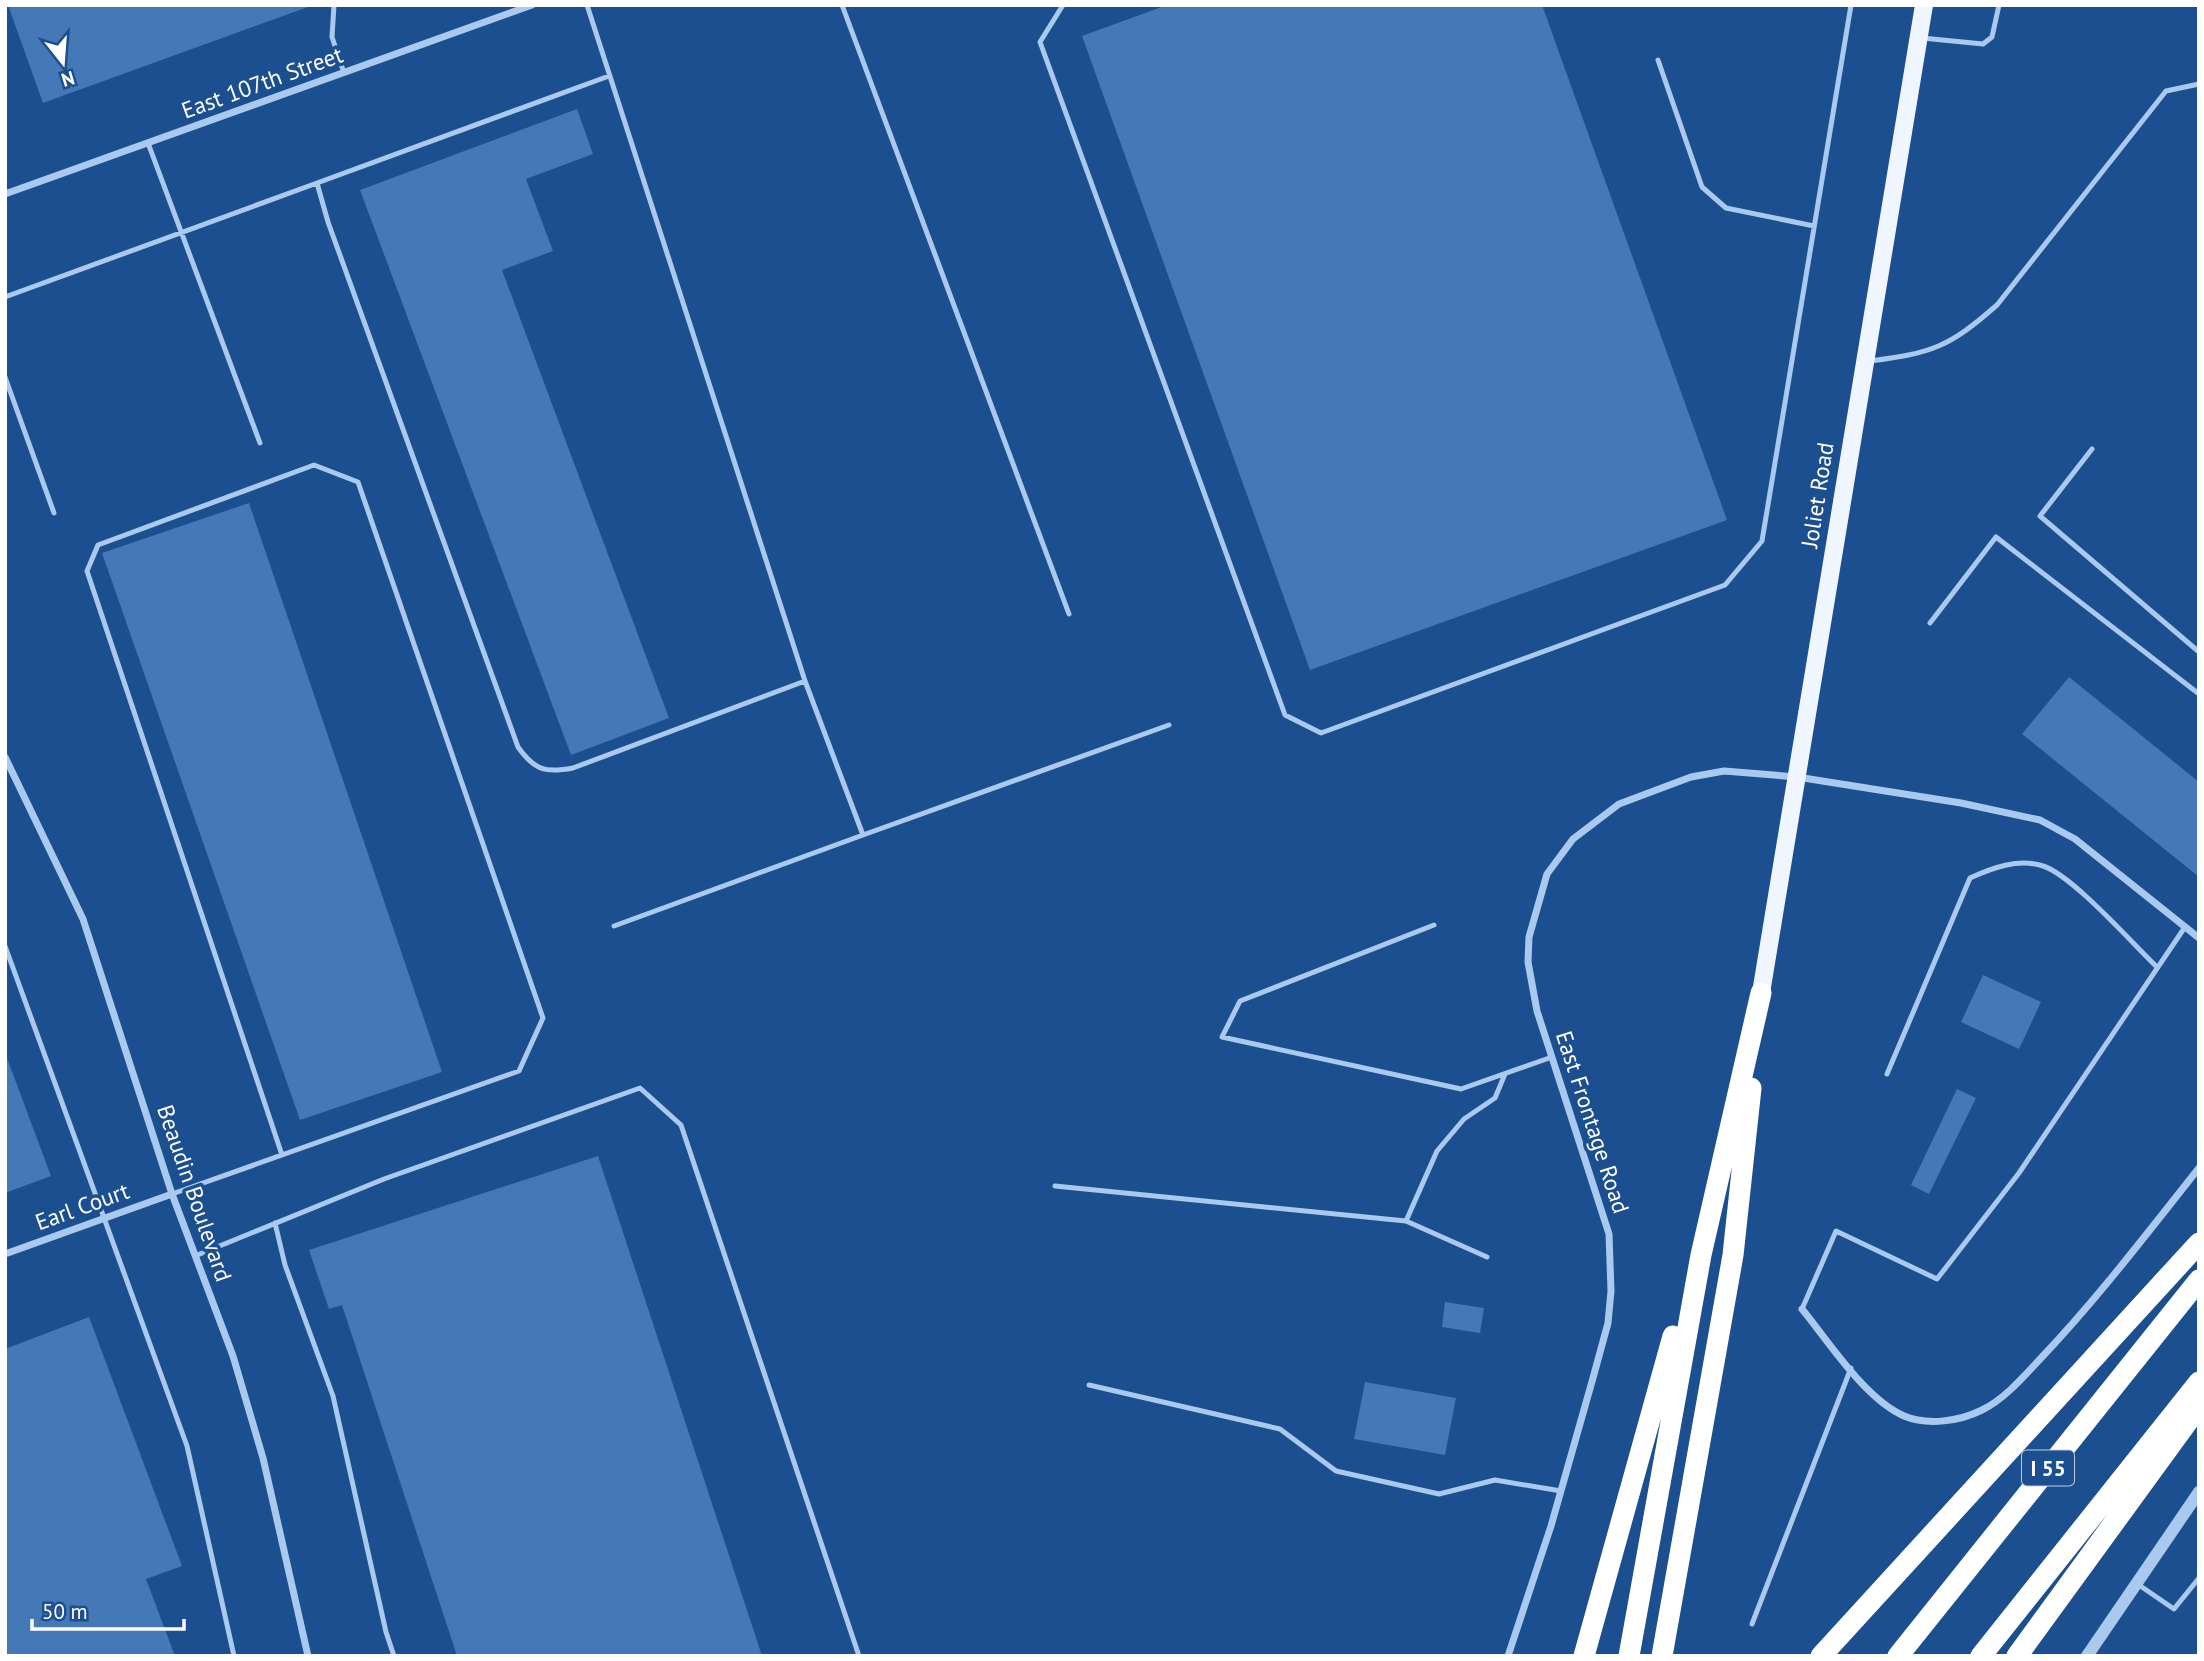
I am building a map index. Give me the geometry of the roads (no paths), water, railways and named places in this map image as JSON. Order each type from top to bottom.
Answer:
[{"type":"highway","points":[[1629,1656],[1701,1255],[1761,993]]},
{"type":"highway","points":[[1662,1656],[1733,1255],[1761,993]]},
{"type":"highway","points":[[1584,1656],[1617,1546],[1738,1094]]},
{"type":"highway","points":[[1821,1656],[2199,1243]]},
{"type":"highway","name":"I 55","points":[[1898,1656],[2199,1280]]},
{"type":"highway","name":"I 55","points":[[1981,1656],[2199,1382]]},
{"type":"highway","points":[[2017,1656],[2199,1406]]},
{"type":"main road","name":"Joliet Road","points":[[1761,993],[1924,5]]},
{"type":"street","name":"East 107th Street","points":[[5,194],[532,5]]},
{"type":"street","name":"Beaudin Boulevard","points":[[5,757],[83,919],[172,1194],[233,1356],[263,1458],[308,1656]]},
{"type":"street","name":"East Frontage Road","points":[[1508,1656],[1561,1491],[1608,1323],[1612,1269],[1609,1234],[1531,988],[1529,937],[1547,874],[1573,839],[1619,804],[1691,777],[1724,771],[1797,777],[1961,803],[2040,820],[2075,839],[2199,938]]},
{"type":"street","points":[[1802,1309],[1851,1368],[1890,1409],[1908,1418],[1953,1420],[1983,1410],[2017,1383],[2076,1322],[2199,1168]]},
{"type":"street","name":"Earl Court","points":[[5,1254],[172,1194]]},
{"type":"street","points":[[2092,1654],[2136,1583],[2199,1492]]},
{"type":"lane","points":[[334,5],[332,37],[344,73]]},
{"type":"lane","points":[[587,5],[804,681],[863,835]]},
{"type":"lane","points":[[842,5],[1069,614]]},
{"type":"lane","points":[[1063,5],[1040,42],[1285,715],[1321,733],[1725,585],[1762,541],[1851,5]]},
{"type":"lane","points":[[1919,38],[1983,44],[1992,37],[1999,5]]},
{"type":"lane","points":[[1658,60],[1702,187],[1726,208],[1814,226]]},
{"type":"lane","points":[[5,297],[609,76]]},
{"type":"lane","points":[[1864,361],[1929,352],[1964,334],[1997,305],[2166,91],[2199,84]]},
{"type":"lane","points":[[148,143],[260,443]]},
{"type":"lane","points":[[317,183],[328,222],[518,747],[530,764],[546,773],[573,768],[804,681]]},
{"type":"lane","points":[[5,377],[54,513]]},
{"type":"lane","points":[[2092,449],[2040,516],[2199,652]]},
{"type":"lane","points":[[172,1194],[519,1071],[543,1018],[358,482],[314,465],[98,545],[87,571],[282,1155]]},
{"type":"lane","points":[[1930,623],[1996,537],[2199,694]]},
{"type":"lane","points":[[614,926],[1168,725]]},
{"type":"lane","points":[[1887,1074],[1970,878],[2000,864],[2042,866],[2063,877],[2157,967]]},
{"type":"lane","points":[[1434,925],[1240,1001],[1222,1037],[1461,1089],[1552,1057]]},
{"type":"lane","points":[[1802,1309],[1836,1231],[1937,1279],[2019,1173],[2185,927]]},
{"type":"lane","points":[[5,946],[187,1446],[234,1656]]},
{"type":"lane","points":[[1406,1221],[1437,1151],[1464,1119],[1495,1098],[1505,1074]]},
{"type":"lane","points":[[195,1256],[384,1179],[640,1088],[681,1125],[859,1656]]},
{"type":"lane","points":[[1055,1186],[1406,1221],[1487,1257]]},
{"type":"lane","points":[[275,1223],[285,1265],[333,1396],[386,1632],[394,1656]]},
{"type":"lane","points":[[1752,1624],[1851,1368]]},
{"type":"lane","points":[[1089,1385],[1280,1429],[1336,1471],[1439,1494],[1495,1480],[1561,1491]]},
{"type":"lane","points":[[2136,1583],[2174,1609],[2199,1578]]}]
